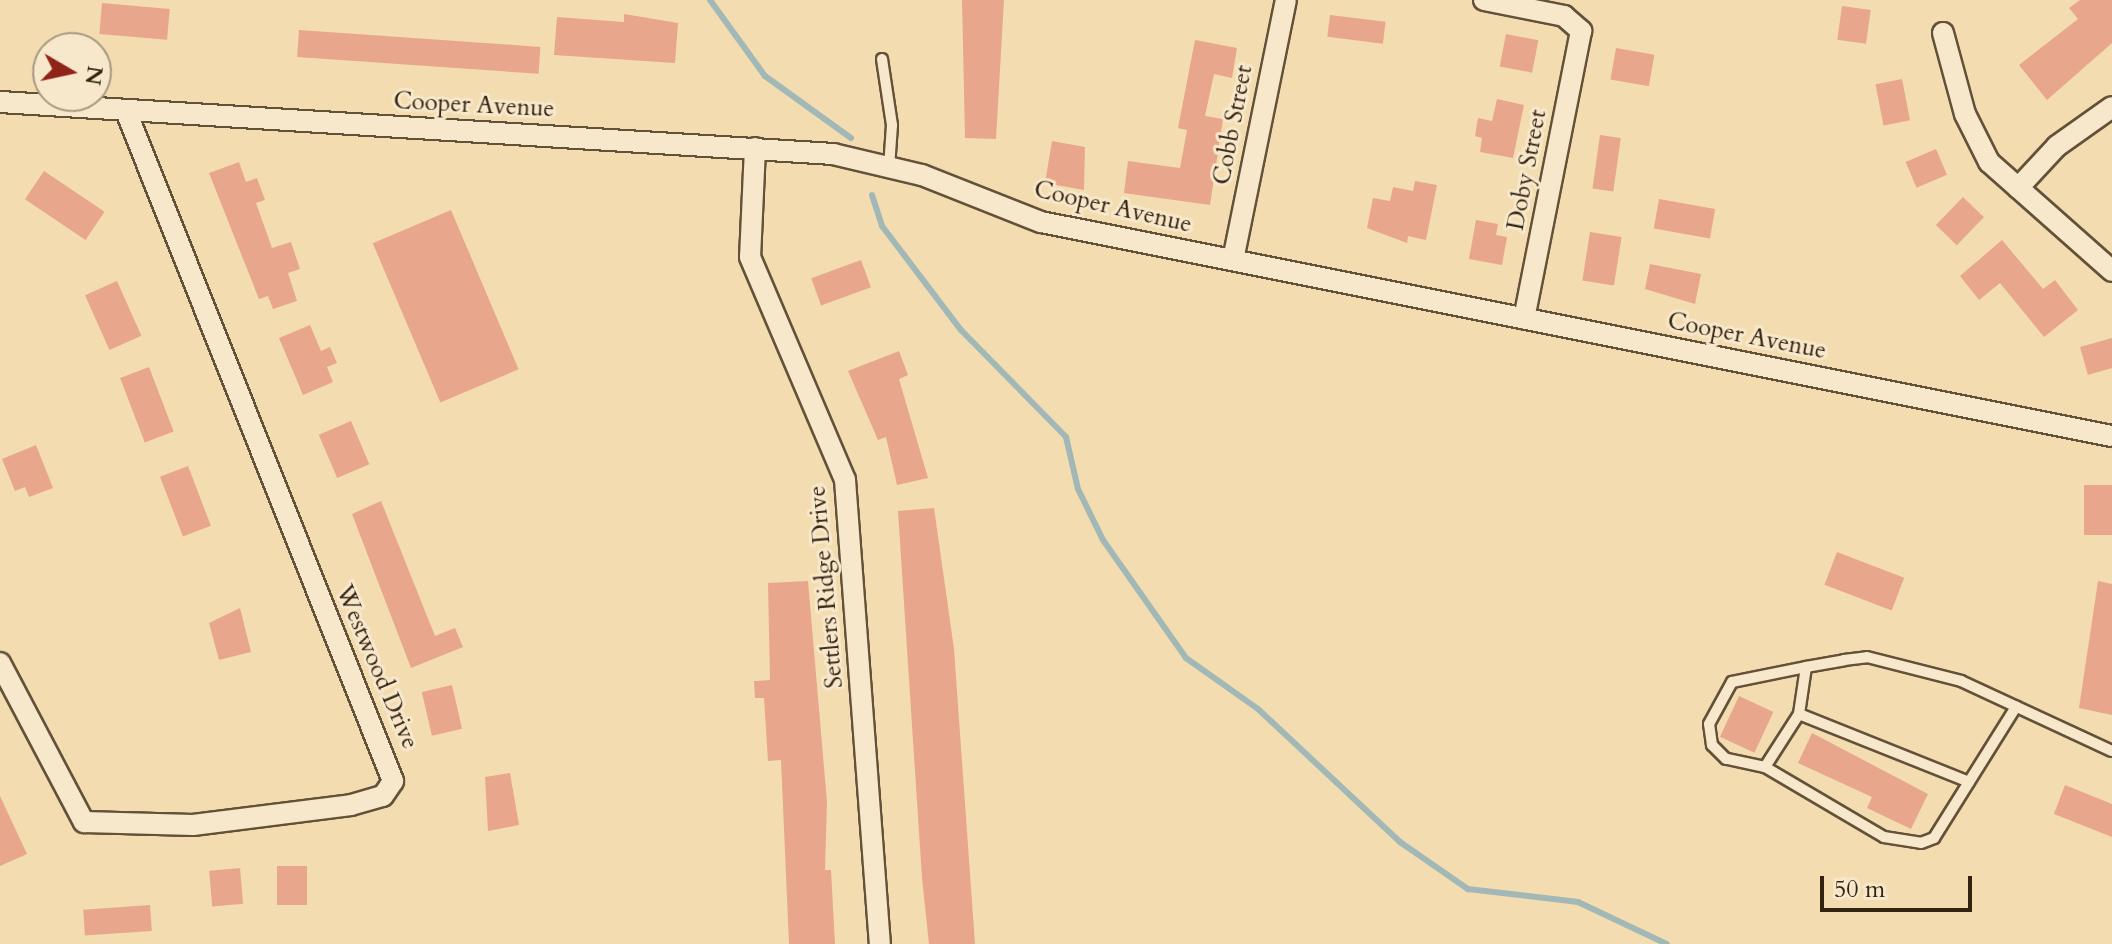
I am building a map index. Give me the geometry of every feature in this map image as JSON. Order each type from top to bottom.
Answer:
[{"type":"street","name":"Cobb Street","points":[[1233,260],[1286,0]]},
{"type":"street","name":"Doby Street","points":[[1484,0],[1564,16],[1581,31],[1524,318]]},
{"type":"street","points":[[1943,33],[1965,114],[1989,162],[2112,271]]},
{"type":"street","name":"Cooper Avenue","points":[[0,102],[755,148],[889,164],[1041,222],[2112,436]]},
{"type":"street","points":[[2018,188],[2057,146],[2112,107]]},
{"type":"street","name":"Westwood Drive","points":[[0,663],[84,822],[193,825],[335,807],[383,796],[393,781],[126,111]]},
{"type":"street","name":"Settlers Ridge Drive","points":[[755,148],[750,257],[845,480],[880,944]]},
{"type":"lane","points":[[882,59],[892,125],[889,164]]},
{"type":"lane","points":[[2016,707],[1934,838],[1906,844],[1765,767],[1726,759],[1712,745],[1709,724],[1732,682],[1806,667],[1893,660],[2016,707],[2112,751]]},
{"type":"lane","points":[[1765,767],[1799,714],[1806,667]]},
{"type":"lane","points":[[1799,714],[1969,782]]},
{"type":"building","points":[[962,0],[1004,0],[996,139],[965,138]]},
{"type":"building","points":[[2080,0],[2112,0],[2112,43],[2047,100],[2019,65],[2078,19],[2069,8]]},
{"type":"building","points":[[102,3],[170,9],[167,40],[99,32]]},
{"type":"building","points":[[1842,6],[1871,10],[1866,44],[1837,40]]},
{"type":"building","points":[[624,14],[678,23],[675,63],[554,55],[557,17],[624,22]]},
{"type":"building","points":[[1330,15],[1386,22],[1383,44],[1327,37]]},
{"type":"building","points":[[299,30],[540,47],[539,74],[297,57]]},
{"type":"building","points":[[1506,34],[1538,40],[1532,73],[1500,66]]},
{"type":"building","points":[[1195,40],[1237,48],[1232,78],[1214,74],[1205,116],[1223,119],[1210,205],[1124,193],[1128,161],[1180,168],[1187,130],[1178,128]]},
{"type":"building","points":[[1616,48],[1654,55],[1649,86],[1610,80]]},
{"type":"building","points":[[1902,79],[1910,120],[1884,125],[1875,84]]},
{"type":"building","points":[[1497,99],[1524,105],[1513,158],[1480,152],[1482,138],[1475,136],[1478,118],[1492,121]]},
{"type":"building","points":[[1600,135],[1621,138],[1613,191],[1592,188]]},
{"type":"building","points":[[1052,141],[1085,147],[1084,190],[1045,183]]},
{"type":"building","points":[[1936,149],[1947,175],[1917,188],[1906,162]]},
{"type":"building","points":[[239,162],[246,182],[257,178],[265,200],[256,203],[272,248],[291,242],[300,269],[288,273],[297,301],[273,309],[268,296],[259,299],[209,173]]},
{"type":"building","points":[[44,171],[105,212],[86,240],[25,199]]},
{"type":"building","points":[[1415,181],[1437,185],[1426,240],[1408,236],[1407,243],[1367,228],[1373,198],[1390,201],[1393,187],[1413,191]]},
{"type":"building","points":[[1963,197],[1984,217],[1957,245],[1936,225]]},
{"type":"building","points":[[1659,199],[1715,209],[1710,238],[1654,229]]},
{"type":"building","points":[[451,210],[519,369],[440,402],[373,243]]},
{"type":"building","points":[[1476,220],[1498,224],[1496,235],[1507,237],[1502,265],[1469,259]]},
{"type":"building","points":[[1590,232],[1622,237],[1614,285],[1582,280]]},
{"type":"building","points":[[2002,240],[2043,289],[2055,280],[2078,310],[2044,337],[2000,283],[1979,300],[1960,276]]},
{"type":"building","points":[[861,260],[871,287],[821,305],[811,278]]},
{"type":"building","points":[[1650,264],[1701,274],[1695,304],[1645,289]]},
{"type":"building","points":[[117,281],[141,336],[109,350],[85,295]]},
{"type":"building","points":[[310,325],[321,351],[330,347],[337,363],[327,367],[333,382],[303,395],[279,338]]},
{"type":"building","points":[[2112,338],[2112,368],[2088,375],[2080,347]]},
{"type":"building","points":[[899,351],[908,375],[899,379],[928,478],[897,485],[886,437],[878,440],[848,371]]},
{"type":"building","points":[[149,367],[174,431],[145,443],[120,378]]},
{"type":"building","points":[[351,421],[369,464],[337,478],[319,435]]},
{"type":"building","points":[[36,445],[53,488],[29,497],[25,487],[15,491],[2,459]]},
{"type":"building","points":[[188,466],[211,526],[183,537],[160,477]]},
{"type":"building","points":[[2084,485],[2112,485],[2112,535],[2084,535]]},
{"type":"building","points":[[381,501],[435,636],[455,628],[463,647],[411,668],[352,514]]},
{"type":"building","points":[[934,508],[954,649],[975,944],[929,944],[922,878],[898,511]]},
{"type":"building","points":[[1837,552],[1904,578],[1892,610],[1824,585]]},
{"type":"building","points":[[808,581],[827,802],[825,870],[831,870],[835,944],[789,944],[781,760],[768,761],[764,698],[755,698],[754,681],[770,680],[768,583]]},
{"type":"building","points":[[2098,581],[2112,584],[2112,715],[2079,708]]},
{"type":"building","points":[[240,608],[251,652],[219,660],[209,623]]},
{"type":"building","points":[[452,685],[462,729],[432,736],[422,692]]},
{"type":"building","points":[[1739,696],[1773,712],[1754,753],[1720,737]]},
{"type":"building","points":[[1812,733],[1928,794],[1911,829],[1867,808],[1872,797],[1798,763]]},
{"type":"building","points":[[510,773],[519,825],[488,831],[485,777]]},
{"type":"building","points":[[2065,785],[2112,804],[2112,837],[2054,814]]},
{"type":"building","points":[[0,796],[27,854],[0,866]]},
{"type":"building","points":[[277,866],[307,866],[307,905],[277,905]]},
{"type":"building","points":[[240,868],[243,904],[212,907],[209,871]]},
{"type":"building","points":[[150,905],[152,931],[85,936],[83,910]]},
{"type":"waterway","points":[[710,0],[765,76],[851,138]]},
{"type":"waterway","points":[[872,195],[882,226],[961,330],[1066,437],[1078,489],[1103,540],[1186,658],[1258,709],[1400,842],[1468,889],[1578,902],[1667,944]]}]
